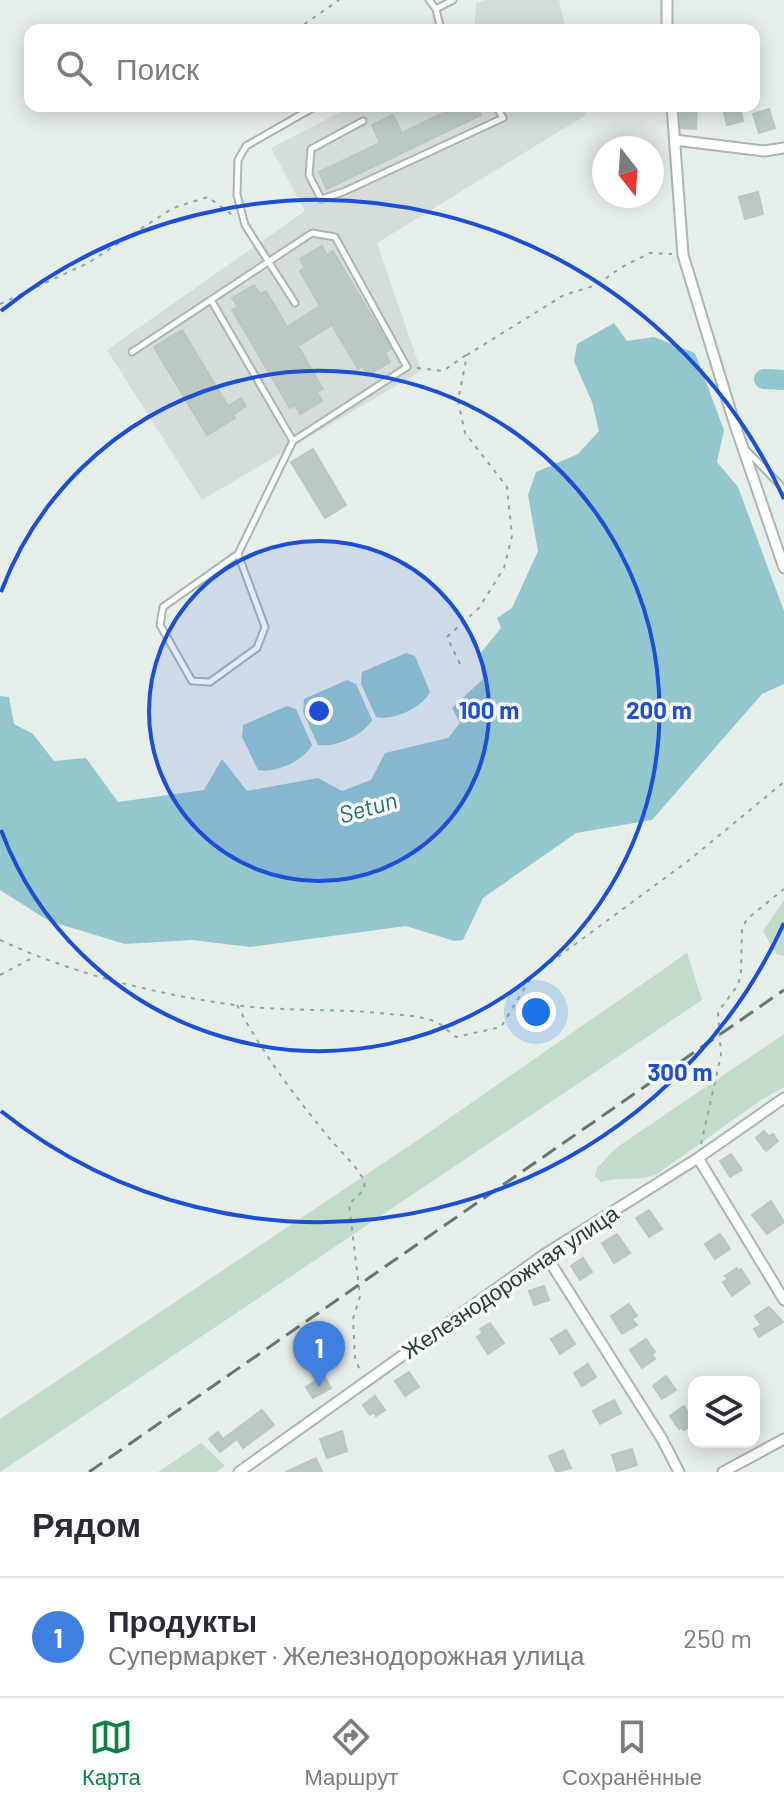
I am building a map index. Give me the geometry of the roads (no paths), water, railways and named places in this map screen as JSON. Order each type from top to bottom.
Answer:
[{"type":"street","points":[[667,0],[667,24]]},
{"type":"street","points":[[673,112],[683,255],[742,446],[784,568]]},
{"type":"street","points":[[675,140],[764,151],[784,148]]},
{"type":"street","name":"Железнодорожная улица","points":[[239,1472],[545,1254],[698,1158],[784,1098]]},
{"type":"street","points":[[698,1158],[784,1300]]},
{"type":"street","points":[[545,1254],[654,1426],[679,1472]]},
{"type":"street","points":[[723,1472],[784,1439]]},
{"type":"lane","points":[[429,0],[436,9],[438,24]]},
{"type":"lane","points":[[436,9],[453,0]]},
{"type":"lane","points":[[295,303],[245,225],[237,195],[238,160],[246,146],[306,112]]},
{"type":"lane","points":[[363,121],[311,149],[309,175],[321,199],[343,192],[503,118],[500,112]]},
{"type":"lane","points":[[132,352],[312,233],[335,237],[407,367],[293,441],[238,554],[163,607],[160,625],[192,681],[210,682],[257,648],[265,627],[238,554]]},
{"type":"lane","points":[[211,300],[293,441]]},
{"type":"lane","points":[[742,446],[784,489]]},
{"type":"water","points":[[614,323],[627,341],[654,337],[695,353],[724,430],[717,462],[738,487],[784,611],[784,684],[762,694],[652,820],[576,833],[483,898],[463,940],[454,941],[406,926],[250,947],[192,940],[125,944],[49,921],[0,890],[0,696],[9,697],[14,724],[33,734],[54,761],[86,758],[118,802],[204,790],[222,759],[247,791],[318,778],[342,791],[371,780],[385,753],[448,738],[460,723],[452,708],[483,679],[479,655],[501,628],[497,618],[512,608],[538,551],[528,495],[536,472],[578,454],[599,431],[592,402],[574,361],[577,344]]},
{"type":"water","points":[[406,653],[415,656],[430,692],[421,703],[406,712],[376,717],[361,684],[362,672]]},
{"type":"water","points":[[347,680],[356,684],[372,720],[363,731],[348,739],[318,745],[303,712],[304,699]]},
{"type":"water","points":[[287,706],[296,709],[312,745],[288,765],[258,770],[242,737],[243,725]]},
{"type":"waterway","name":"Setun","points":[[764,379],[784,380]]},
{"type":"railway","points":[[89,1472],[784,990]]},
{"type":"place","name":"Продукты","points":[[319,1387]]}]
